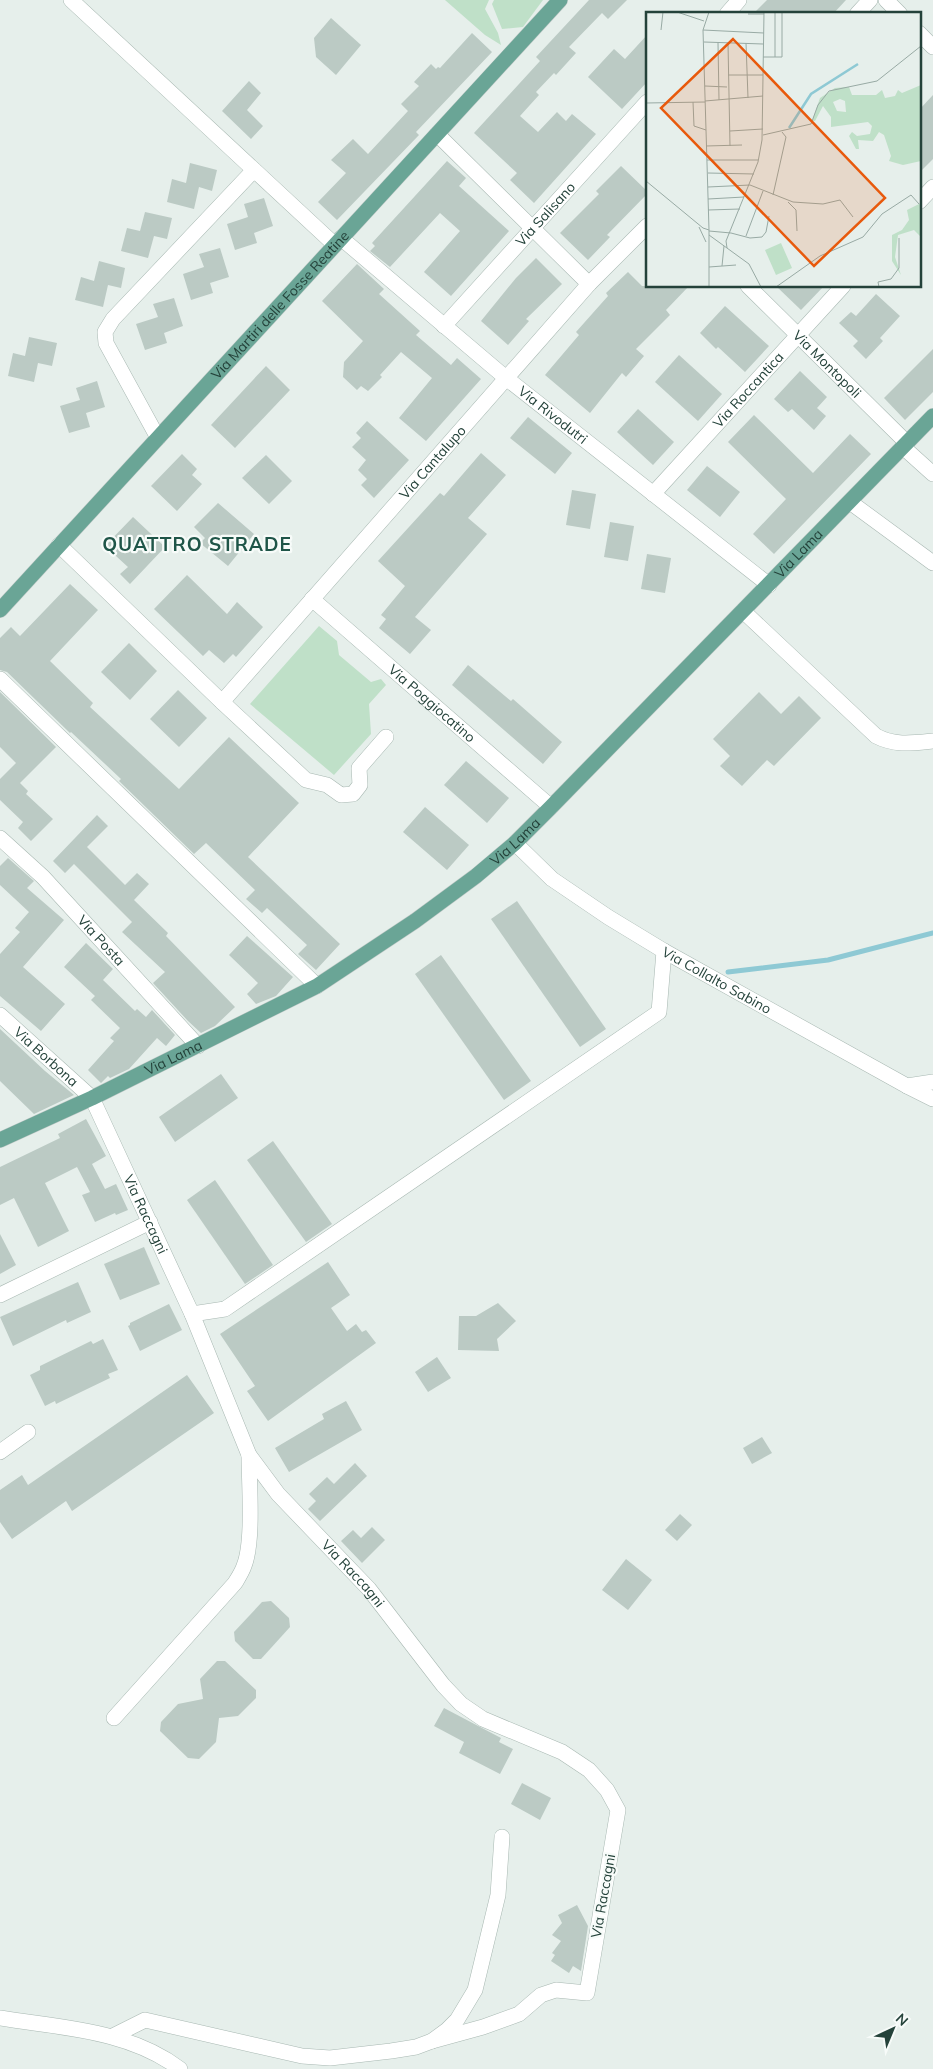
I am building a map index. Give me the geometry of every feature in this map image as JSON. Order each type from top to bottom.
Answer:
[{"type":"main road","name":"Via Martiri delle Fosse Reatine","points":[[0,610],[560,0]]},
{"type":"main road","name":"Via Lama","points":[[0,1140],[92,1098],[317,986],[452,894],[515,843],[552,807],[933,416]]},
{"type":"street","name":"Via Rivodutri","points":[[71,0],[254,170],[338,242],[506,378],[769,585]]},
{"type":"street","points":[[729,12],[739,0]]},
{"type":"street","points":[[859,12],[870,0]]},
{"type":"street","points":[[886,0],[898,12]]},
{"type":"street","points":[[920,34],[933,47]]},
{"type":"street","name":"Via Salisano","points":[[444,326],[646,103]]},
{"type":"street","points":[[437,134],[589,284]]},
{"type":"street","points":[[158,438],[106,343],[105,332],[113,320],[254,170]]},
{"type":"street","points":[[920,201],[933,187]]},
{"type":"street","name":"Via Cantalupo","points":[[222,702],[589,284],[646,227]]},
{"type":"street","name":"Via Montopoli","points":[[750,288],[933,474]]},
{"type":"street","name":"Via Roccantica","points":[[653,494],[841,288]]},
{"type":"street","points":[[850,502],[933,563]]},
{"type":"street","points":[[59,545],[306,780],[327,786],[341,794],[353,794],[360,785],[359,768],[386,737]]},
{"type":"street","name":"Via Poggiocatino","points":[[312,599],[552,807]]},
{"type":"street","points":[[743,612],[876,736],[886,742],[898,744],[933,742]]},
{"type":"street","points":[[0,679],[317,986]]},
{"type":"street","name":"Via Posta","points":[[0,838],[43,877],[198,1046]]},
{"type":"street","name":"Via Collalto Sabino","points":[[515,843],[552,879],[608,917],[664,951],[933,1099]]},
{"type":"street","points":[[192,1314],[225,1310],[658,1012],[664,951]]},
{"type":"street","name":"Via Borbona","points":[[0,1015],[92,1098]]},
{"type":"street","points":[[907,1086],[933,1082]]},
{"type":"street","name":"Via Raccagni","points":[[92,1098],[192,1314],[249,1454],[278,1494],[368,1589],[443,1685],[462,1704],[483,1719],[510,1732],[562,1752],[589,1770],[607,1790],[618,1810],[587,1993],[556,1990],[541,1995],[519,2014],[483,2028],[432,2041]]},
{"type":"street","points":[[0,1295],[150,1222]]},
{"type":"street","points":[[0,1452],[28,1432]]},
{"type":"street","points":[[114,1718],[234,1583],[244,1566],[248,1551],[250,1512],[249,1454]]},
{"type":"street","points":[[113,2036],[144,2020],[292,2054],[330,2058],[399,2050],[416,2047],[432,2041],[457,2020],[475,1990],[498,1895],[502,1837]]},
{"type":"street","points":[[0,2018],[113,2036],[146,2048],[180,2069]]},
{"type":"green space","points":[[445,0],[489,0],[485,9],[498,33],[501,45],[485,35]]},
{"type":"green space","points":[[494,0],[543,0],[523,27],[502,29],[492,4]]},
{"type":"green space","points":[[319,626],[337,641],[339,655],[371,682],[381,679],[386,685],[369,704],[371,734],[334,775],[250,704]]},
{"type":"building","points":[[589,0],[627,0],[608,19],[602,13],[569,47],[576,53],[556,75],[554,73],[536,92],[539,95],[520,116],[538,132],[557,112],[566,121],[572,114],[596,134],[534,203],[510,180],[517,173],[474,133],[540,61],[536,57]]},
{"type":"building","points":[[767,0],[846,0],[835,12],[755,12]]},
{"type":"building","points":[[331,18],[361,45],[336,75],[316,57],[314,38]]},
{"type":"building","points":[[472,33],[492,52],[416,132],[419,135],[337,220],[318,202],[346,173],[331,160],[353,139],[368,154],[408,111],[401,104],[419,86],[414,82],[431,64],[436,69],[440,68]]},
{"type":"building","points":[[646,36],[646,83],[622,109],[588,77],[614,49],[625,59]]},
{"type":"building","points":[[249,81],[261,93],[247,110],[263,126],[251,139],[222,111]]},
{"type":"building","points":[[933,95],[933,159],[920,172],[920,109]]},
{"type":"building","points":[[447,161],[466,178],[459,186],[509,231],[451,296],[424,272],[460,231],[440,213],[390,267],[370,251],[375,246],[372,243]]},
{"type":"building","points":[[190,163],[217,170],[212,191],[199,187],[194,209],[167,202],[172,179],[186,183]]},
{"type":"building","points":[[621,166],[646,190],[646,195],[607,235],[610,237],[588,260],[560,233],[599,194],[596,191]]},
{"type":"building","points":[[264,198],[273,226],[254,233],[257,243],[235,250],[227,224],[248,217],[244,204]]},
{"type":"building","points":[[145,212],[172,218],[167,239],[154,236],[148,258],[121,251],[127,228],[140,231]]},
{"type":"building","points":[[220,248],[229,277],[210,283],[213,293],[191,300],[183,274],[204,267],[199,254]]},
{"type":"building","points":[[536,258],[562,284],[526,319],[529,321],[508,345],[481,321],[516,278]]},
{"type":"building","points":[[99,261],[125,268],[121,288],[108,285],[103,307],[75,300],[81,277],[94,281]]},
{"type":"building","points":[[357,264],[384,289],[379,294],[420,331],[416,335],[451,365],[457,358],[481,379],[426,441],[399,418],[432,378],[401,352],[380,375],[382,377],[368,391],[361,386],[357,390],[343,377],[344,362],[363,341],[322,301]]},
{"type":"building","points":[[628,272],[646,288],[687,288],[666,310],[670,315],[636,349],[644,356],[626,377],[622,373],[590,413],[545,375],[579,335],[576,332],[608,296],[606,293]]},
{"type":"building","points":[[778,288],[822,288],[801,310]]},
{"type":"building","points":[[876,294],[900,316],[880,338],[883,341],[866,359],[853,346],[858,341],[839,323],[851,312],[856,316]]},
{"type":"building","points":[[174,298],[183,326],[164,333],[167,343],[145,350],[136,324],[158,317],[153,304]]},
{"type":"building","points":[[725,306],[769,346],[745,372],[718,347],[716,349],[700,333]]},
{"type":"building","points":[[29,337],[57,343],[52,366],[38,363],[34,382],[8,376],[13,353],[25,356]]},
{"type":"building","points":[[933,349],[933,392],[905,420],[884,398]]},
{"type":"building","points":[[679,355],[722,394],[698,421],[655,382]]},
{"type":"building","points":[[266,366],[290,390],[235,448],[211,425]]},
{"type":"building","points":[[800,371],[827,397],[817,408],[826,416],[814,430],[792,409],[788,412],[774,399]]},
{"type":"building","points":[[97,381],[105,407],[86,413],[90,427],[69,433],[60,406],[80,400],[76,388]]},
{"type":"building","points":[[638,409],[674,442],[653,465],[617,432]]},
{"type":"building","points":[[754,415],[813,473],[850,434],[871,454],[774,554],[753,534],[786,499],[728,442]]},
{"type":"building","points":[[528,417],[572,453],[555,474],[510,438]]},
{"type":"building","points":[[367,421],[409,460],[374,498],[361,485],[367,479],[358,470],[366,460],[352,447],[361,438],[356,433]]},
{"type":"building","points":[[481,453],[506,475],[468,518],[487,534],[415,617],[431,630],[410,654],[379,628],[386,619],[381,615],[405,586],[378,561],[440,493],[444,496]]},
{"type":"building","points":[[182,454],[197,469],[192,475],[202,484],[177,511],[151,486]]},
{"type":"building","points":[[266,455],[292,481],[269,504],[242,478]]},
{"type":"building","points":[[707,466],[740,492],[720,517],[687,490]]},
{"type":"building","points":[[572,490],[596,494],[590,529],[566,525]]},
{"type":"building","points":[[218,503],[254,534],[228,566],[200,543],[205,538],[194,527]]},
{"type":"building","points":[[133,517],[165,547],[130,584],[120,574],[128,567],[105,546]]},
{"type":"building","points":[[610,522],[634,526],[628,561],[604,557]]},
{"type":"building","points":[[647,554],[671,558],[665,593],[641,589]]},
{"type":"building","points":[[187,575],[227,614],[237,602],[263,627],[236,657],[233,654],[224,663],[209,650],[203,656],[154,609]]},
{"type":"building","points":[[70,584],[98,610],[50,661],[93,703],[90,707],[179,789],[229,737],[299,803],[248,857],[340,944],[316,970],[298,954],[307,945],[267,908],[262,913],[246,899],[255,890],[206,843],[194,854],[119,781],[121,779],[7,672],[0,670],[0,638],[11,627],[20,636]]},
{"type":"building","points":[[129,643],[157,671],[130,700],[101,672]]},
{"type":"building","points":[[468,665],[511,701],[513,699],[562,742],[543,764],[452,685]]},
{"type":"building","points":[[178,690],[207,718],[179,747],[150,719]]},
{"type":"building","points":[[0,692],[56,747],[20,783],[28,791],[26,794],[53,819],[31,841],[18,828],[23,822],[0,800],[0,779],[16,763],[0,747]]},
{"type":"building","points":[[759,692],[781,714],[799,696],[821,718],[774,766],[767,760],[742,786],[720,766],[730,756],[713,739]]},
{"type":"building","points":[[466,761],[509,798],[487,823],[444,785]]},
{"type":"building","points":[[425,807],[469,845],[447,870],[403,832]]},
{"type":"building","points":[[97,815],[108,826],[87,847],[125,885],[137,873],[149,884],[134,900],[168,933],[166,936],[235,1007],[215,1026],[201,1033],[188,1021],[153,983],[165,972],[122,932],[132,922],[74,864],[65,873],[53,861]]},
{"type":"building","points":[[8,858],[34,881],[27,888],[64,920],[23,967],[65,1004],[41,1031],[0,996],[0,954],[20,932],[15,928],[29,912],[0,885],[0,866]]},
{"type":"building","points":[[517,901],[606,1029],[580,1047],[491,919]]},
{"type":"building","points":[[247,936],[293,977],[276,996],[256,1004],[247,994],[258,983],[229,955]]},
{"type":"building","points":[[86,943],[113,969],[103,980],[135,1011],[137,1009],[146,1017],[152,1010],[175,1035],[166,1046],[157,1038],[129,1069],[110,1078],[108,1076],[101,1083],[88,1070],[114,1041],[110,1038],[120,1028],[91,1000],[95,996],[64,967]]},
{"type":"building","points":[[441,955],[531,1081],[504,1100],[415,974]]},
{"type":"building","points":[[0,1029],[74,1095],[34,1114],[0,1081]]},
{"type":"building","points":[[221,1074],[238,1098],[175,1142],[159,1117]]},
{"type":"building","points":[[86,1119],[106,1156],[92,1164],[105,1189],[116,1184],[128,1210],[116,1215],[115,1213],[95,1222],[82,1195],[90,1192],[77,1167],[45,1183],[69,1231],[38,1247],[14,1198],[0,1205],[0,1167],[60,1138],[58,1134]]},
{"type":"building","points":[[273,1141],[332,1224],[306,1242],[247,1160]]},
{"type":"building","points":[[215,1180],[273,1265],[245,1284],[187,1200]]},
{"type":"building","points":[[0,1234],[16,1265],[0,1274]]},
{"type":"building","points":[[144,1247],[160,1284],[120,1300],[104,1264]]},
{"type":"building","points":[[328,1262],[350,1295],[331,1308],[347,1331],[356,1324],[362,1332],[366,1330],[376,1343],[268,1421],[247,1391],[255,1386],[220,1334]]},
{"type":"building","points":[[78,1282],[91,1312],[67,1323],[66,1320],[13,1346],[0,1317]]},
{"type":"building","points":[[498,1303],[516,1321],[497,1339],[499,1351],[458,1350],[459,1316],[476,1316]]},
{"type":"building","points":[[169,1304],[182,1330],[140,1351],[128,1326],[130,1323]]},
{"type":"building","points":[[103,1339],[118,1370],[108,1374],[110,1378],[56,1404],[55,1401],[45,1406],[30,1375],[40,1370],[40,1366],[91,1341],[93,1344]]},
{"type":"building","points":[[437,1357],[451,1378],[428,1392],[415,1372]]},
{"type":"building","points":[[187,1375],[214,1413],[72,1511],[66,1501],[12,1539],[0,1522],[0,1490],[22,1475],[28,1485]]},
{"type":"building","points":[[346,1401],[362,1430],[289,1472],[275,1448],[324,1419],[322,1414]]},
{"type":"building","points":[[762,1437],[772,1453],[752,1464],[743,1448]]},
{"type":"building","points":[[355,1463],[367,1476],[320,1521],[308,1509],[316,1501],[309,1494],[327,1477],[334,1484]]},
{"type":"building","points":[[680,1514],[692,1525],[677,1541],[665,1530]]},
{"type":"building","points":[[372,1527],[385,1540],[362,1563],[341,1541],[353,1530],[361,1538]]},
{"type":"building","points":[[626,1559],[652,1580],[628,1610],[602,1590]]},
{"type":"building","points":[[271,1601],[289,1618],[290,1627],[261,1659],[253,1659],[235,1641],[234,1632],[262,1602]]},
{"type":"building","points":[[217,1661],[225,1661],[256,1690],[256,1698],[238,1716],[219,1718],[216,1742],[199,1759],[188,1758],[160,1731],[161,1722],[178,1704],[203,1699],[200,1679]]},
{"type":"building","points":[[444,1708],[501,1738],[499,1742],[513,1749],[500,1774],[459,1753],[464,1742],[434,1726]]},
{"type":"building","points":[[522,1783],[551,1798],[540,1820],[511,1804]]},
{"type":"building","points":[[577,1905],[588,1926],[581,1971],[573,1966],[569,1973],[551,1961],[555,1955],[552,1953],[561,1941],[552,1935],[562,1923],[558,1915]]},
{"type":"waterway","points":[[728,972],[828,960],[933,933]]},
{"type":"district","name":"QUATTRO STRADE","points":[[197,544]]}]
